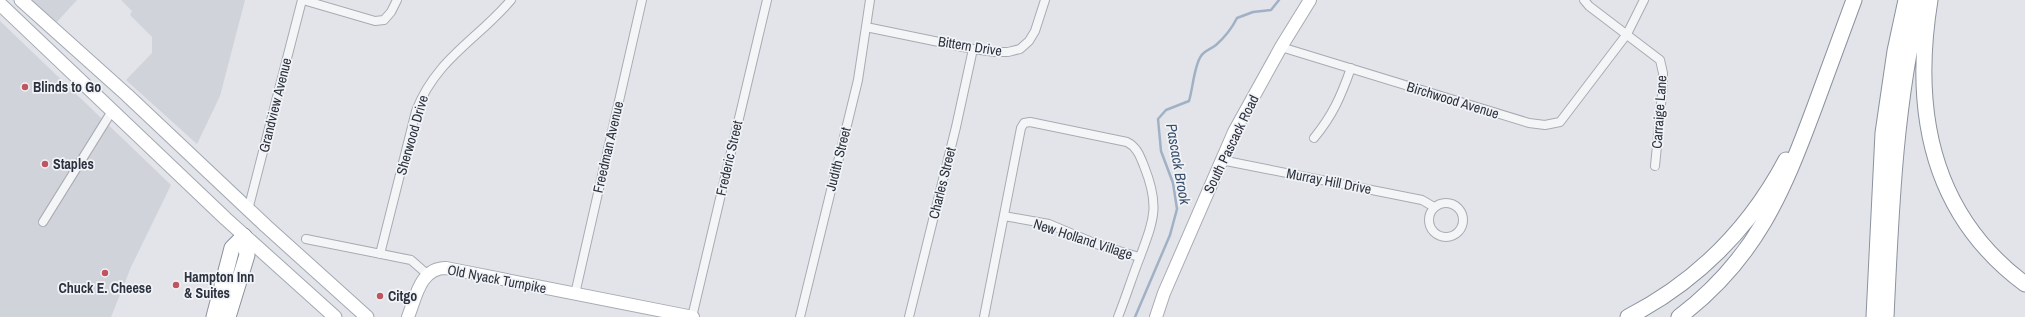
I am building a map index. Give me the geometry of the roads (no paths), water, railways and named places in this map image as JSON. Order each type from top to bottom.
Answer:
[{"type":"highway","points":[[1680,317],[1705,296],[1732,267],[1764,223],[1789,174],[1854,0]]},
{"type":"highway","points":[[1880,310],[1884,126],[1894,58],[1906,0]]},
{"type":"highway","points":[[1880,310],[1898,121],[1908,54],[1920,0]]},
{"type":"highway","points":[[1930,0],[1925,43],[1924,94],[1928,132],[1938,167],[1951,197],[1970,229],[1996,259],[2025,284]]},
{"type":"highway","points":[[1628,317],[1662,298],[1689,278],[1717,254],[1744,224],[1774,182],[1819,95]]},
{"type":"highway","points":[[214,317],[232,248],[244,236]]},
{"type":"highway","points":[[228,317],[247,255],[244,236]]},
{"type":"main road","points":[[22,0],[248,210],[367,317]]},
{"type":"main road","points":[[0,4],[244,236],[335,317]]},
{"type":"main road","points":[[244,236],[248,210]]},
{"type":"street","name":"Grandview Avenue","points":[[248,210],[302,0]]},
{"type":"street","points":[[302,0],[375,21],[384,20],[391,12],[396,0]]},
{"type":"street","name":"Sherwood Drive","points":[[380,254],[416,111],[423,93],[440,69],[499,14],[511,0]]},
{"type":"street","name":"Freedman Avenue","points":[[575,294],[642,0]]},
{"type":"street","name":"Frederic Street","points":[[692,317],[767,0]]},
{"type":"street","name":"Judith Street","points":[[800,317],[858,80],[870,0]]},
{"type":"street","name":"Bittern Drive","points":[[866,27],[995,52],[1008,52],[1020,48],[1029,41],[1035,31],[1045,0]]},
{"type":"street","name":"South Pascack Road","points":[[1156,317],[1221,160],[1247,107],[1310,0]]},
{"type":"street","name":"Carraige Lane","points":[[1584,0],[1589,6],[1660,60],[1664,73],[1655,166]]},
{"type":"street","name":"Birchwood Avenue","points":[[1281,47],[1529,123],[1544,125],[1560,122],[1627,34],[1644,0]]},
{"type":"street","name":"Charles Street","points":[[909,317],[956,127],[973,48]]},
{"type":"street","points":[[1314,138],[1328,121],[1339,103],[1351,68]]},
{"type":"street","points":[[43,222],[112,111]]},
{"type":"street","name":"New Holland Village","points":[[984,317],[1021,128],[1024,123],[1030,122],[1127,142],[1132,144],[1138,152],[1148,177],[1153,195],[1154,212],[1151,230],[1139,257],[1130,288],[1118,317]]},
{"type":"street","name":"Murray Hill Drive","points":[[1221,160],[1422,200],[1434,206],[1447,202],[1459,209],[1463,222],[1457,233],[1444,237],[1432,231],[1428,218],[1434,206]]},
{"type":"street","name":"New Holland Village","points":[[1004,216],[1049,224],[1099,245],[1139,257]]},
{"type":"street","name":"Old Nyack Turnpike","points":[[306,239],[411,260],[427,274],[437,269],[455,269],[692,317]]},
{"type":"street","points":[[408,317],[423,280],[427,274]]},
{"type":"waterway","name":"Pascack Brook","points":[[1135,317],[1170,235],[1177,209],[1173,183],[1161,151],[1158,119],[1166,110],[1189,101],[1195,71],[1202,54],[1222,39],[1231,29],[1237,18],[1253,12],[1271,10],[1279,0]]},
{"type":"place","name":"Blinds to Go","points":[[25,87]]},
{"type":"place","name":"Staples","points":[[45,164]]},
{"type":"place","name":"Chuck E. Cheese","points":[[105,273]]},
{"type":"place","name":"Hampton Inn & Suites","points":[[176,285]]},
{"type":"place","name":"Citgo","points":[[380,296]]}]
